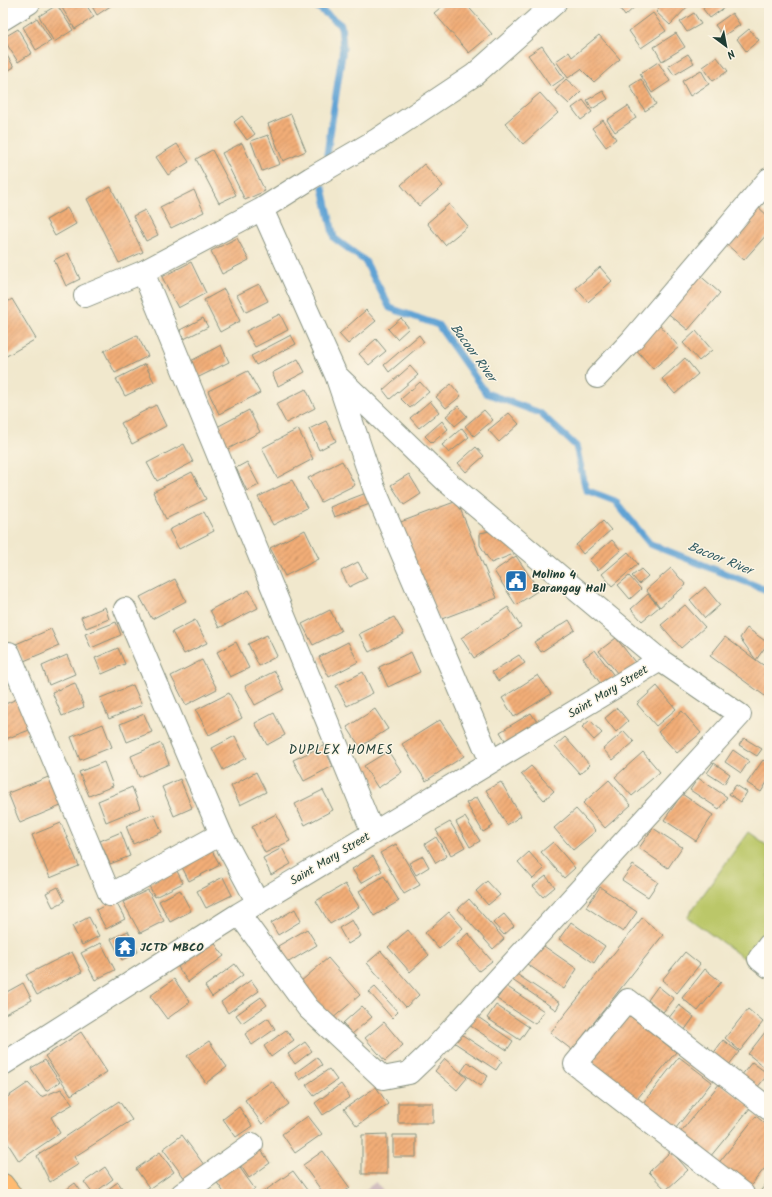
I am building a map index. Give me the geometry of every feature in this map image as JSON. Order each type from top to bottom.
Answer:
[{"type":"main road","points":[[3,1185],[10,1194]]},
{"type":"street","points":[[3,19],[29,3]]},
{"type":"street","points":[[85,296],[143,272],[262,209],[311,178],[378,139],[474,75],[555,3]]},
{"type":"street","points":[[597,377],[632,340],[769,179]]},
{"type":"street","points":[[262,209],[336,375],[374,488],[491,762]]},
{"type":"street","points":[[143,272],[373,834]]},
{"type":"street","points":[[240,914],[308,1008],[383,1078],[409,1073],[432,1051],[740,716],[660,660],[446,482],[336,375]]},
{"type":"street","points":[[125,609],[221,834],[258,903]]},
{"type":"street","points":[[9,653],[110,895],[221,834]]},
{"type":"street","name":"Saint Mary Street","points":[[3,1064],[240,914],[660,660]]},
{"type":"street","points":[[769,944],[759,959],[769,967]]},
{"type":"street","points":[[743,1194],[574,1064],[628,1000],[769,1109]]},
{"type":"street","points":[[182,1194],[252,1144]]},
{"type":"shaded area","points":[[376,1182],[386,1194],[359,1194]]},
{"type":"green space","points":[[748,832],[769,847],[769,925],[745,959],[687,917]]},
{"type":"building","points":[[59,3],[85,3],[94,17],[75,29]]},
{"type":"building","points":[[90,3],[111,3],[112,5],[97,15]]},
{"type":"building","points":[[446,3],[465,3],[492,34],[469,53],[434,13]]},
{"type":"building","points":[[616,3],[639,3],[625,16]]},
{"type":"building","points":[[664,3],[691,3],[670,25],[656,12]]},
{"type":"building","points":[[710,3],[723,3],[725,7],[710,18],[703,9]]},
{"type":"building","points":[[57,5],[73,30],[54,42],[39,16]]},
{"type":"building","points":[[653,13],[666,31],[641,48],[629,31]]},
{"type":"building","points":[[694,13],[701,24],[687,32],[680,22]]},
{"type":"building","points":[[732,13],[740,25],[723,36],[715,25]]},
{"type":"building","points":[[37,18],[51,41],[36,50],[23,27]]},
{"type":"building","points":[[18,29],[32,53],[18,62],[3,38]]},
{"type":"building","points":[[749,29],[759,40],[746,51],[737,39]]},
{"type":"building","points":[[676,33],[685,47],[662,61],[654,47]]},
{"type":"building","points":[[599,35],[620,59],[594,82],[581,69],[568,78],[556,61],[569,52],[572,57]]},
{"type":"building","points":[[542,46],[564,78],[551,87],[528,55]]},
{"type":"building","points":[[3,49],[14,67],[3,74]]},
{"type":"building","points":[[688,54],[694,63],[674,75],[668,66]]},
{"type":"building","points":[[717,57],[728,71],[713,81],[703,67]]},
{"type":"building","points":[[658,62],[670,81],[652,93],[640,74]]},
{"type":"building","points":[[701,70],[709,84],[690,96],[682,81]]},
{"type":"building","points":[[566,79],[581,92],[569,104],[555,91]]},
{"type":"building","points":[[641,79],[656,104],[645,111],[630,86]]},
{"type":"building","points":[[603,91],[608,99],[592,109],[587,100]]},
{"type":"building","points":[[540,93],[558,113],[523,144],[505,123]]},
{"type":"building","points":[[583,100],[592,112],[581,120],[572,108]]},
{"type":"building","points":[[628,106],[636,118],[615,132],[607,120]]},
{"type":"building","points":[[291,114],[306,151],[283,161],[268,124]]},
{"type":"building","points":[[242,116],[255,134],[247,140],[234,122]]},
{"type":"building","points":[[603,120],[616,139],[606,147],[592,128]]},
{"type":"building","points":[[268,135],[280,164],[262,171],[251,141]]},
{"type":"building","points":[[242,143],[265,191],[245,200],[222,153]]},
{"type":"building","points":[[177,144],[189,162],[168,175],[156,157]]},
{"type":"building","points":[[212,150],[236,195],[219,203],[196,159]]},
{"type":"building","points":[[424,164],[443,186],[419,206],[401,185]]},
{"type":"building","points":[[111,187],[143,252],[119,263],[87,199]]},
{"type":"building","points":[[194,190],[204,212],[171,228],[160,207]]},
{"type":"building","points":[[449,204],[468,226],[445,245],[427,223]]},
{"type":"building","points":[[757,206],[769,217],[769,232],[744,260],[724,242]]},
{"type":"building","points":[[67,208],[76,224],[55,236],[46,220]]},
{"type":"building","points":[[145,210],[158,235],[146,241],[133,216]]},
{"type":"building","points":[[237,238],[249,260],[222,274],[211,251]]},
{"type":"building","points":[[68,253],[80,279],[66,286],[54,260]]},
{"type":"building","points":[[191,262],[206,293],[178,308],[162,277]]},
{"type":"building","points":[[600,267],[612,281],[588,302],[576,288]]},
{"type":"building","points":[[697,273],[720,293],[688,330],[665,311]]},
{"type":"building","points":[[259,284],[268,301],[246,312],[237,295]]},
{"type":"building","points":[[224,289],[240,321],[220,332],[204,300]]},
{"type":"building","points":[[12,299],[36,339],[3,358],[3,305]]},
{"type":"building","points":[[366,310],[376,321],[348,344],[339,334]]},
{"type":"building","points":[[280,314],[288,330],[255,347],[246,331]]},
{"type":"building","points":[[203,318],[208,327],[184,339],[180,330]]},
{"type":"building","points":[[401,318],[409,328],[397,339],[388,329]]},
{"type":"building","points":[[660,325],[679,347],[653,369],[634,347]]},
{"type":"building","points":[[696,331],[712,350],[699,361],[683,343]]},
{"type":"building","points":[[137,335],[148,356],[115,373],[104,351]]},
{"type":"building","points":[[291,335],[296,344],[256,365],[251,356]]},
{"type":"building","points":[[419,335],[424,342],[389,372],[384,365]]},
{"type":"building","points":[[376,339],[386,351],[369,365],[359,354]]},
{"type":"building","points":[[221,345],[229,362],[197,378],[189,362]]},
{"type":"building","points":[[685,358],[698,374],[675,394],[662,379]]},
{"type":"building","points":[[298,359],[305,372],[278,386],[272,373]]},
{"type":"building","points":[[145,364],[154,382],[125,396],[116,379]]},
{"type":"building","points":[[410,366],[418,375],[390,399],[383,390]]},
{"type":"building","points":[[248,371],[260,393],[219,414],[208,391]]},
{"type":"building","points":[[420,382],[429,392],[410,408],[401,399]]},
{"type":"building","points":[[451,384],[461,396],[446,408],[436,397]]},
{"type":"building","points":[[306,389],[315,408],[286,423],[276,404]]},
{"type":"building","points":[[430,401],[439,412],[419,428],[410,418]]},
{"type":"building","points":[[156,405],[166,426],[132,444],[121,423]]},
{"type":"building","points":[[458,406],[467,416],[455,426],[446,416]]},
{"type":"building","points":[[249,410],[260,432],[228,449],[217,427]]},
{"type":"building","points":[[484,410],[493,420],[474,436],[465,426]]},
{"type":"building","points":[[509,413],[519,424],[499,442],[488,430]]},
{"type":"building","points":[[326,421],[336,441],[319,450],[309,429]]},
{"type":"building","points":[[442,421],[448,429],[432,443],[425,436]]},
{"type":"building","points":[[462,428],[469,437],[449,453],[442,445]]},
{"type":"building","points":[[298,429],[313,459],[277,478],[262,448]]},
{"type":"building","points":[[184,444],[193,462],[157,481],[147,463]]},
{"type":"building","points":[[476,447],[484,456],[466,472],[458,463]]},
{"type":"building","points":[[342,461],[355,485],[321,502],[308,478]]},
{"type":"building","points":[[247,462],[259,485],[247,491],[236,468]]},
{"type":"building","points":[[192,472],[206,499],[166,519],[153,492]]},
{"type":"building","points":[[409,474],[421,494],[404,505],[391,485]]},
{"type":"building","points":[[292,480],[307,508],[273,525],[258,497]]},
{"type":"building","points":[[366,493],[370,504],[334,517],[330,507]]},
{"type":"building","points":[[457,501],[497,598],[439,620],[398,523]]},
{"type":"building","points":[[204,512],[214,531],[179,549],[169,530]]},
{"type":"building","points":[[603,521],[611,530],[583,554],[576,545]]},
{"type":"building","points":[[305,530],[319,559],[285,576],[270,548]]},
{"type":"building","points":[[495,530],[516,553],[491,563],[480,545],[480,533]]},
{"type":"building","points":[[612,540],[621,550],[598,570],[589,560]]},
{"type":"building","points":[[628,552],[638,564],[612,586],[602,574]]},
{"type":"building","name":"Molino 4 Barangay Hall","points":[[516,556],[539,590],[516,605],[494,571]]},
{"type":"building","points":[[358,562],[367,578],[349,587],[341,571]]},
{"type":"building","points":[[671,568],[686,585],[660,607],[646,590]]},
{"type":"building","points":[[641,569],[648,576],[639,584],[632,576]]},
{"type":"building","points":[[629,576],[641,589],[630,599],[618,585]]},
{"type":"building","points":[[175,579],[186,601],[152,619],[140,597]]},
{"type":"building","points":[[705,587],[720,605],[705,618],[690,600]]},
{"type":"building","points":[[249,590],[258,608],[219,628],[210,610]]},
{"type":"building","points":[[648,594],[659,607],[642,621],[631,609]]},
{"type":"building","points":[[685,605],[705,627],[681,648],[661,625]]},
{"type":"building","points":[[105,607],[109,619],[86,628],[81,617]]},
{"type":"building","points":[[508,607],[521,627],[474,658],[461,638]]},
{"type":"building","points":[[330,610],[341,631],[313,645],[302,624]]},
{"type":"building","points":[[394,617],[404,634],[369,652],[359,634]]},
{"type":"building","points":[[195,620],[207,643],[184,654],[172,632]]},
{"type":"building","points":[[569,620],[575,630],[541,652],[534,642]]},
{"type":"building","points":[[116,622],[121,635],[91,648],[85,634]]},
{"type":"building","points":[[747,628],[768,643],[756,660],[740,638]]},
{"type":"building","points":[[51,629],[59,646],[24,661],[16,644]]},
{"type":"building","points":[[267,635],[277,656],[259,666],[248,644]]},
{"type":"building","points":[[725,637],[769,669],[769,699],[710,656]]},
{"type":"building","points":[[616,638],[638,666],[622,679],[599,651]]},
{"type":"building","points":[[236,642],[249,668],[230,677],[217,652]]},
{"type":"building","points":[[348,642],[358,662],[329,677],[319,657]]},
{"type":"building","points":[[118,648],[125,664],[102,674],[95,658]]},
{"type":"building","points":[[595,650],[615,677],[602,686],[583,658]]},
{"type":"building","points":[[411,652],[420,672],[388,687],[379,667]]},
{"type":"building","points":[[67,655],[75,674],[49,685],[42,666]]},
{"type":"building","points":[[519,655],[525,663],[498,681],[492,672]]},
{"type":"building","points":[[202,660],[217,689],[186,705],[171,676]]},
{"type":"building","points":[[275,671],[284,690],[255,705],[245,686]]},
{"type":"building","points":[[363,672],[373,693],[347,706],[336,686]]},
{"type":"building","points":[[538,675],[551,694],[514,717],[502,698]]},
{"type":"building","points":[[75,683],[84,707],[62,716],[52,692]]},
{"type":"building","points":[[133,685],[142,705],[109,719],[100,698]]},
{"type":"building","points":[[657,686],[676,709],[656,726],[637,704]]},
{"type":"building","points":[[229,693],[242,718],[209,735],[196,710]]},
{"type":"building","points":[[19,698],[32,729],[3,740],[3,705]]},
{"type":"building","points":[[617,708],[628,721],[616,732],[605,718]]},
{"type":"building","points":[[375,709],[388,729],[360,747],[347,727]]},
{"type":"building","points":[[682,711],[701,733],[677,753],[658,732]]},
{"type":"building","points":[[274,713],[285,735],[267,745],[255,723]]},
{"type":"building","points":[[531,713],[539,725],[508,745],[500,732]]},
{"type":"building","points":[[144,714],[152,732],[127,742],[120,724]]},
{"type":"building","points":[[440,720],[464,756],[426,781],[402,744]]},
{"type":"building","points":[[590,720],[602,733],[594,740],[582,727]]},
{"type":"building","points":[[103,724],[112,747],[80,760],[71,737]]},
{"type":"building","points":[[624,731],[634,742],[613,760],[603,749]]},
{"type":"building","points":[[235,736],[246,758],[223,770],[212,748]]},
{"type":"building","points":[[565,737],[590,765],[580,774],[555,746]]},
{"type":"building","points":[[744,738],[762,749],[757,756],[739,745]]},
{"type":"building","points":[[161,743],[169,764],[139,777],[131,756]]},
{"type":"building","points":[[323,746],[333,766],[304,781],[293,760]]},
{"type":"building","points":[[733,750],[749,761],[741,773],[725,762]]},
{"type":"building","points":[[388,751],[402,772],[378,788],[364,766]]},
{"type":"building","points":[[643,752],[660,772],[632,796],[615,777]]},
{"type":"building","points":[[763,760],[769,764],[769,779],[761,792],[747,783]]},
{"type":"building","points":[[104,762],[113,786],[89,796],[79,772]]},
{"type":"building","points":[[714,763],[730,774],[724,784],[707,773]]},
{"type":"building","points":[[531,766],[554,791],[544,800],[521,774]]},
{"type":"building","points":[[256,772],[266,792],[240,805],[231,786]]},
{"type":"building","points":[[51,776],[63,805],[20,823],[8,793]]},
{"type":"building","points":[[698,778],[727,797],[719,809],[690,790]]},
{"type":"building","points":[[180,779],[192,808],[174,816],[162,787]]},
{"type":"building","points":[[609,780],[631,805],[605,828],[583,803]]},
{"type":"building","points":[[501,782],[521,816],[507,825],[486,790]]},
{"type":"building","points":[[736,785],[747,792],[741,802],[729,794]]},
{"type":"building","points":[[132,787],[140,808],[106,822],[98,801]]},
{"type":"building","points":[[323,790],[333,810],[305,825],[295,804]]},
{"type":"building","points":[[682,794],[713,815],[696,841],[664,820]]},
{"type":"building","points":[[477,797],[493,826],[483,832],[466,803]]},
{"type":"building","points":[[576,809],[596,831],[573,850],[554,828]]},
{"type":"building","points":[[154,814],[162,832],[133,844],[126,826]]},
{"type":"building","points":[[276,814],[290,841],[265,853],[252,827]]},
{"type":"building","points":[[465,817],[480,841],[470,847],[456,822]]},
{"type":"building","points":[[450,822],[465,847],[451,855],[436,830]]},
{"type":"building","points":[[61,823],[79,866],[50,878],[32,835]]},
{"type":"building","points":[[653,828],[682,847],[668,868],[639,848]]},
{"type":"building","points":[[121,832],[130,856],[110,864],[100,841]]},
{"type":"building","points":[[436,837],[447,856],[436,863],[425,844]]},
{"type":"building","points":[[553,842],[575,868],[564,878],[541,852]]},
{"type":"building","points":[[396,844],[420,885],[404,894],[380,853]]},
{"type":"building","points":[[282,848],[291,864],[271,875],[263,858]]},
{"type":"building","points":[[211,849],[220,865],[189,881],[181,865]]},
{"type":"building","points":[[529,852],[544,869],[533,879],[518,862]]},
{"type":"building","points":[[373,856],[382,871],[361,883],[352,869]]},
{"type":"building","points":[[423,856],[429,867],[416,875],[409,863]]},
{"type":"building","points":[[633,865],[658,882],[648,897],[622,880]]},
{"type":"building","points":[[176,869],[183,883],[155,897],[148,884]]},
{"type":"building","points":[[384,876],[399,901],[374,916],[359,891]]},
{"type":"building","points":[[546,876],[555,887],[543,897],[533,886]]},
{"type":"building","points":[[223,877],[232,895],[206,908],[197,891]]},
{"type":"building","points":[[487,881],[500,895],[488,905],[476,891]]},
{"type":"building","points":[[345,884],[359,907],[330,924],[316,901]]},
{"type":"building","points":[[58,887],[65,901],[53,907],[46,893]]},
{"type":"building","points":[[600,887],[637,912],[623,932],[586,907]]},
{"type":"building","points":[[148,890],[164,921],[140,933],[123,902]]},
{"type":"building","points":[[180,890],[191,911],[170,922],[159,901]]},
{"type":"building","points":[[469,899],[504,939],[493,949],[458,909]]},
{"type":"building","points":[[115,900],[125,919],[106,929],[96,910]]},
{"type":"building","points":[[295,909],[301,921],[278,935],[271,923]]},
{"type":"building","points":[[449,912],[463,928],[439,949],[425,933]]},
{"type":"building","points":[[504,914],[514,926],[504,935],[493,923]]},
{"type":"building","points":[[89,917],[99,936],[82,945],[72,926]]},
{"type":"building","points":[[642,918],[663,935],[572,1050],[550,1033]]},
{"type":"building","points":[[352,920],[361,936],[348,944],[339,928]]},
{"type":"building","points":[[571,922],[605,946],[594,963],[559,939]]},
{"type":"building","points":[[307,929],[317,945],[287,963],[278,946]]},
{"type":"building","points":[[408,930],[429,955],[410,972],[388,947]]},
{"type":"building","points":[[128,931],[138,952],[122,960],[111,939]]},
{"type":"building","points":[[468,933],[492,961],[479,971],[456,944]]},
{"type":"building","points":[[213,941],[224,956],[188,982],[178,967]]},
{"type":"building","points":[[101,943],[115,970],[95,980],[81,953]]},
{"type":"building","points":[[541,944],[577,969],[564,989],[527,964]]},
{"type":"building","points":[[381,951],[419,995],[406,1007],[367,963]]},
{"type":"building","points":[[72,952],[82,972],[37,995],[26,975]]},
{"type":"building","points":[[685,952],[700,964],[677,993],[662,980]]},
{"type":"building","points":[[328,958],[360,995],[332,1019],[300,982]]},
{"type":"building","points":[[235,964],[243,975],[212,997],[205,986]]},
{"type":"building","points":[[509,969],[560,1003],[556,1010],[505,975]]},
{"type":"building","points":[[705,969],[721,982],[698,1011],[682,998]]},
{"type":"building","points":[[174,979],[190,1002],[167,1019],[150,996]]},
{"type":"building","points":[[251,980],[259,991],[228,1013],[221,1002]]},
{"type":"building","points":[[23,983],[32,1000],[3,1015],[3,994]]},
{"type":"building","points":[[506,986],[544,1011],[535,1024],[497,999]]},
{"type":"building","points":[[658,986],[674,999],[663,1012],[648,1000]]},
{"type":"building","points":[[375,987],[398,1012],[392,1018],[369,992]]},
{"type":"building","points":[[261,997],[267,1005],[242,1023],[236,1015]]},
{"type":"building","points":[[496,1005],[529,1027],[520,1040],[487,1018]]},
{"type":"building","points":[[679,1005],[694,1017],[684,1031],[668,1019]]},
{"type":"building","points":[[362,1006],[372,1017],[352,1034],[343,1023]]},
{"type":"building","points":[[748,1009],[763,1022],[740,1051],[725,1038]]},
{"type":"building","points":[[625,1012],[676,1052],[637,1099],[587,1059]]},
{"type":"building","points":[[475,1015],[513,1041],[507,1050],[469,1025]]},
{"type":"building","points":[[268,1018],[275,1029],[252,1045],[245,1034]]},
{"type":"building","points":[[384,1022],[403,1045],[385,1061],[365,1038]]},
{"type":"building","points":[[769,1027],[769,1059],[763,1066],[748,1054]]},
{"type":"building","points":[[286,1030],[294,1040],[271,1057],[264,1046]]},
{"type":"building","points":[[81,1032],[107,1072],[71,1095],[45,1056]]},
{"type":"building","points":[[461,1034],[502,1061],[496,1070],[455,1043]]},
{"type":"building","points":[[723,1040],[739,1052],[728,1066],[713,1054]]},
{"type":"building","points":[[209,1041],[227,1067],[206,1083],[187,1056]]},
{"type":"building","points":[[305,1042],[312,1051],[295,1064],[288,1054]]},
{"type":"building","points":[[317,1057],[322,1065],[300,1080],[295,1073]]},
{"type":"building","points":[[679,1057],[712,1082],[676,1128],[643,1103]]},
{"type":"building","points":[[445,1059],[467,1078],[457,1090],[435,1071]]},
{"type":"building","points":[[45,1060],[60,1082],[46,1091],[31,1068]]},
{"type":"building","points":[[468,1062],[488,1076],[481,1086],[461,1072]]},
{"type":"building","points":[[752,1062],[768,1074],[757,1088],[741,1076]]},
{"type":"building","points":[[329,1069],[337,1080],[314,1096],[306,1085]]},
{"type":"building","points":[[272,1081],[289,1104],[262,1124],[245,1100]]},
{"type":"building","points":[[28,1083],[41,1097],[61,1089],[73,1104],[51,1117],[60,1133],[19,1161],[3,1136],[3,1100]]},
{"type":"building","points":[[720,1083],[751,1107],[705,1163],[675,1139]]},
{"type":"building","points":[[341,1084],[350,1097],[323,1115],[315,1103]]},
{"type":"building","points":[[376,1087],[388,1104],[357,1126],[344,1109]]},
{"type":"building","points":[[119,1101],[132,1120],[74,1157],[79,1164],[50,1182],[37,1156]]},
{"type":"building","points":[[398,1103],[433,1103],[433,1123],[398,1123]]},
{"type":"building","points":[[239,1107],[252,1126],[236,1137],[223,1119]]},
{"type":"building","points":[[308,1116],[322,1134],[295,1153],[282,1134]]},
{"type":"building","points":[[756,1116],[769,1127],[769,1163],[748,1189],[717,1165]]},
{"type":"building","points":[[387,1134],[387,1174],[362,1174],[362,1135]]},
{"type":"building","points":[[182,1135],[210,1173],[191,1187],[163,1149]]},
{"type":"building","points":[[393,1135],[416,1135],[416,1157],[393,1157]]},
{"type":"building","points":[[256,1143],[270,1163],[249,1178],[235,1157]]},
{"type":"building","points":[[323,1151],[350,1188],[341,1194],[324,1194],[303,1165]]},
{"type":"building","points":[[671,1151],[688,1170],[666,1190],[649,1172]]},
{"type":"building","points":[[160,1152],[174,1172],[150,1189],[136,1169]]},
{"type":"building","points":[[233,1158],[255,1189],[247,1194],[225,1194],[211,1174]]},
{"type":"building","points":[[105,1167],[113,1179],[93,1194],[84,1182]]},
{"type":"building","points":[[293,1171],[310,1194],[260,1194]]},
{"type":"building","points":[[769,1180],[769,1194],[758,1194]]},
{"type":"building","points":[[118,1182],[126,1194],[101,1194]]},
{"type":"building","points":[[75,1183],[83,1194],[59,1194],[63,1192]]},
{"type":"waterway","name":"Bacoor River","points":[[312,3],[341,25],[343,48],[327,154]]},
{"type":"waterway","name":"Bacoor River","points":[[323,188],[334,238],[365,261],[390,308],[438,325],[486,393],[540,413],[576,446],[586,490],[615,501],[650,544],[769,591]]},
{"type":"place","name":"Molino 4 Barangay Hall","points":[[516,581]]},
{"type":"place","name":"JCTD MBCO","points":[[125,947]]},
{"type":"district","name":"DUPLEX HOMES","points":[[341,750]]}]
